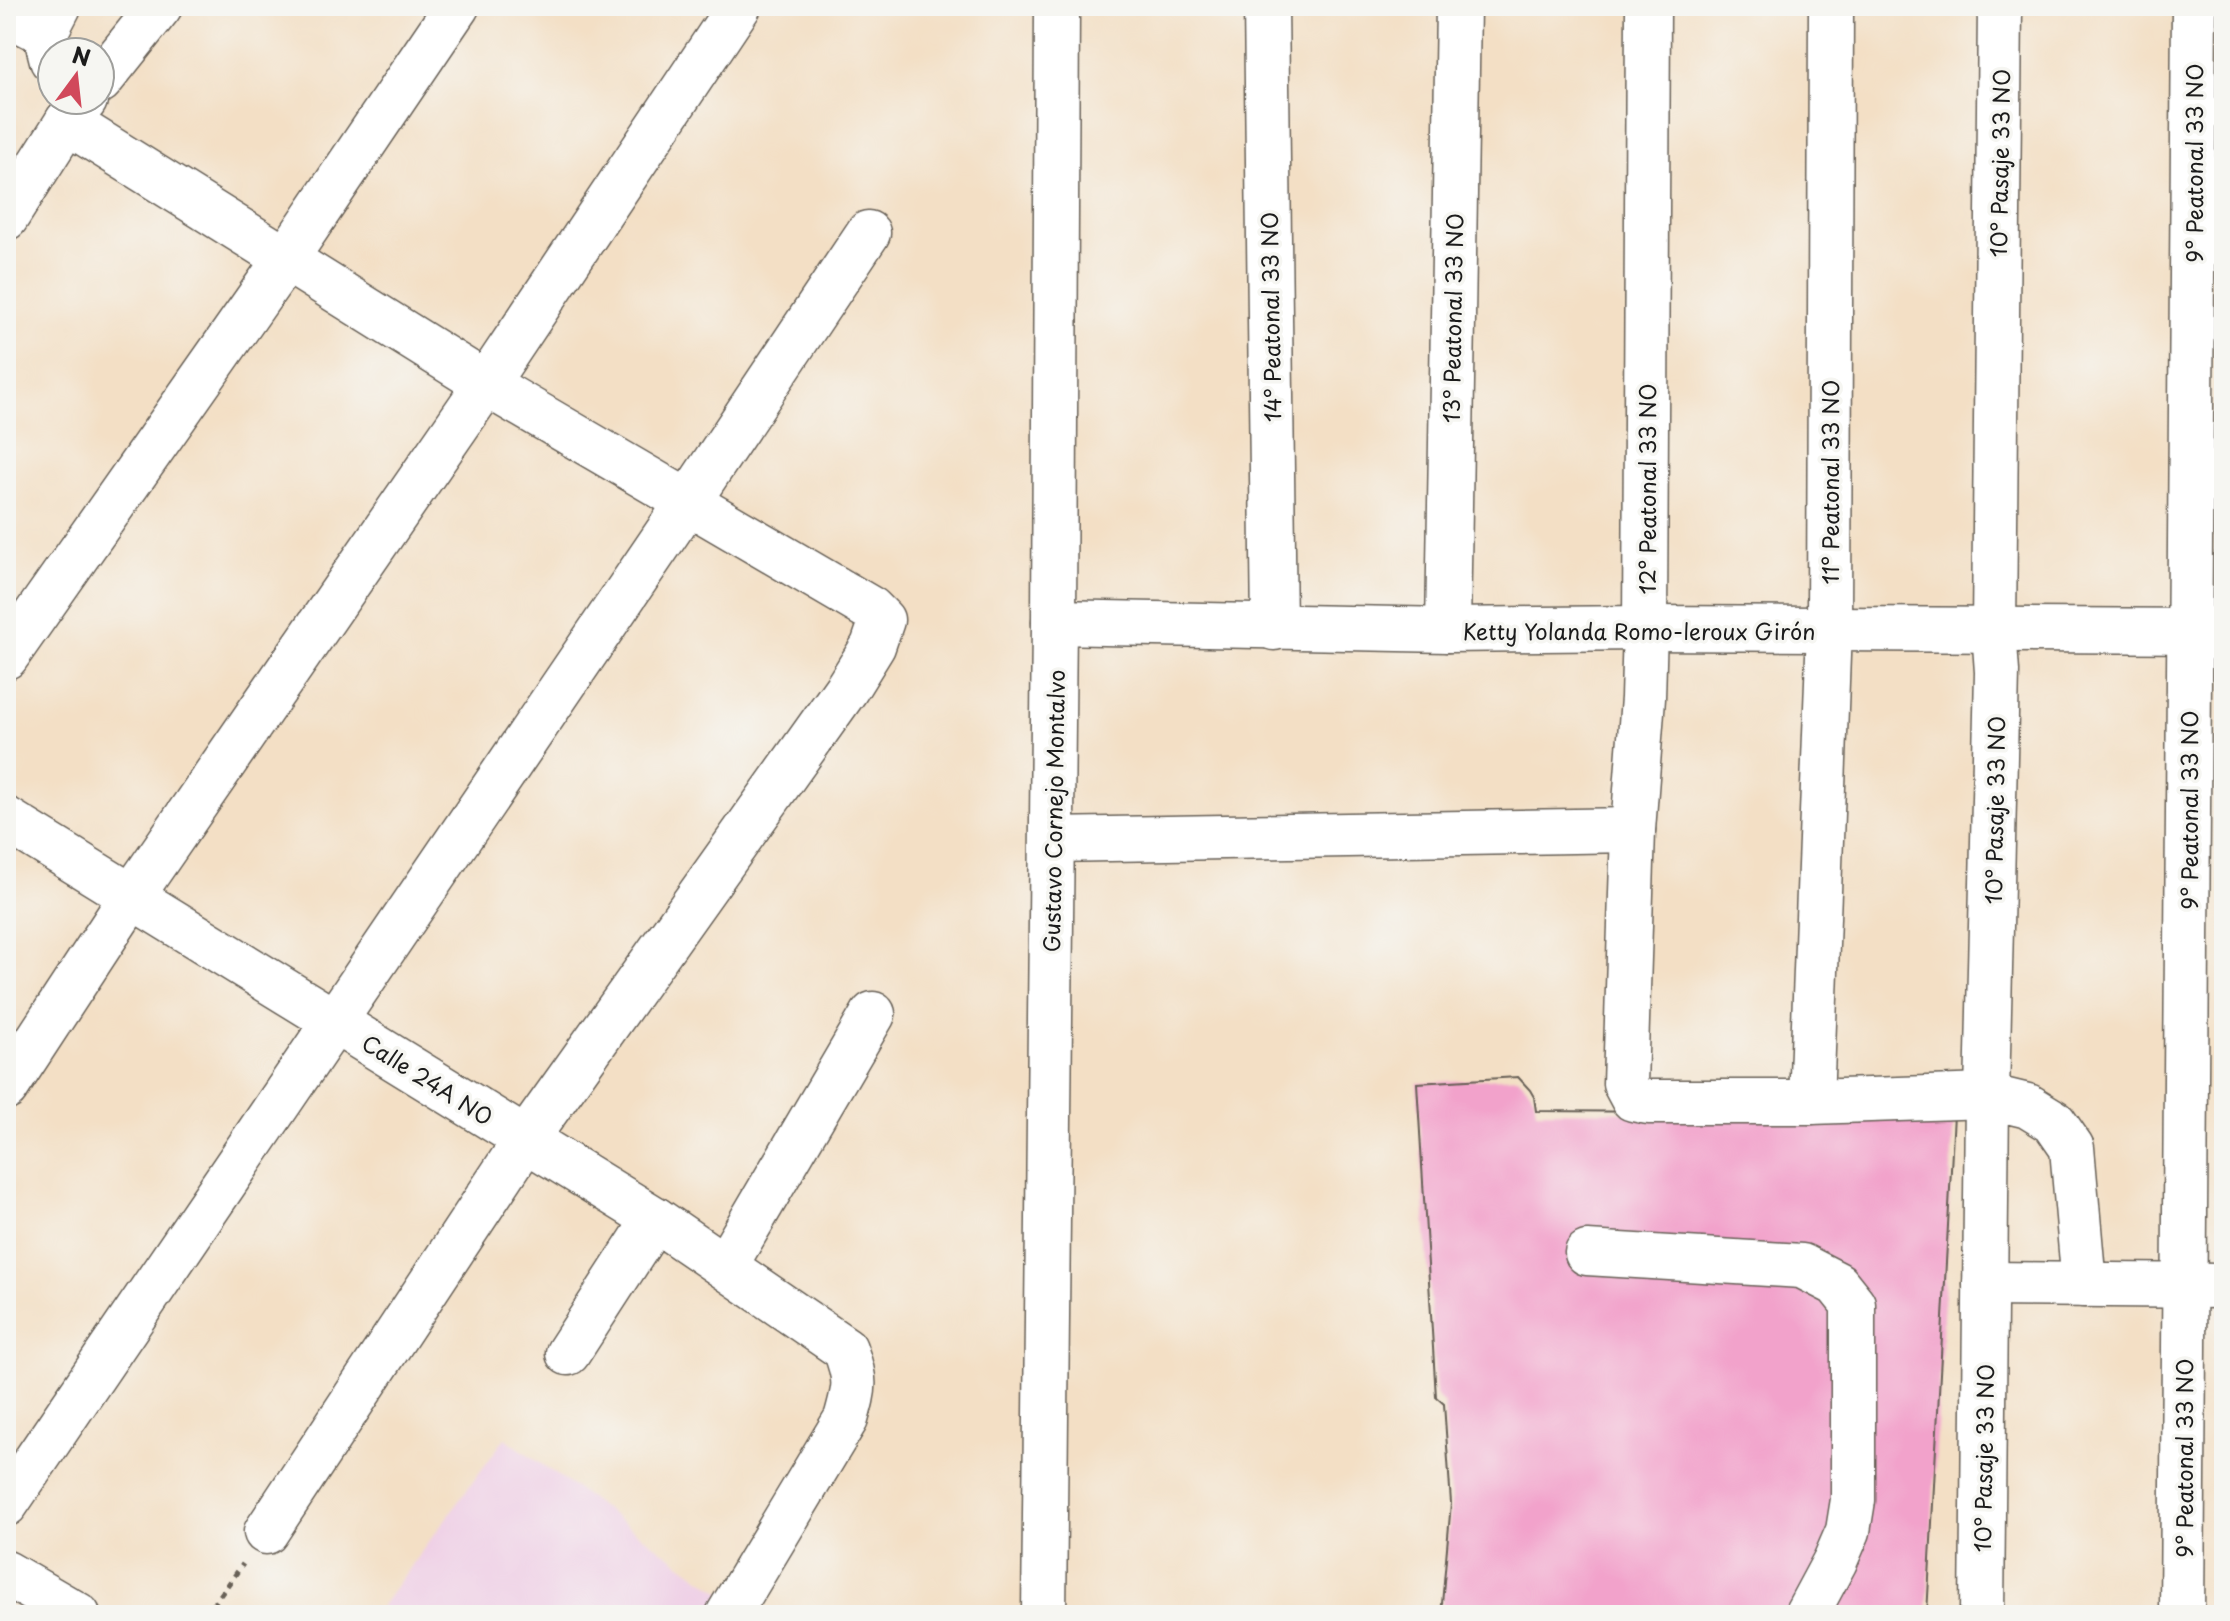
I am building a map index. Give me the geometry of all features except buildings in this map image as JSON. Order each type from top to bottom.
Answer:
[{"type":"street","points":[[116,61],[160,6]]},
{"type":"street","points":[[6,657],[285,260],[457,6]]},
{"type":"street","points":[[6,1088],[132,896],[486,384],[739,6]]},
{"type":"street","name":"Gustavo Cornejo Montalvo","points":[[1044,1615],[1053,840],[1057,6]]},
{"type":"street","name":"14° Peatonal 33 NO","points":[[1266,6],[1274,628]]},
{"type":"street","name":"13° Peatonal 33 NO","points":[[1448,630],[1458,6]]},
{"type":"street","name":"12° Peatonal 33 NO","points":[[1648,6],[1645,628],[1633,830],[1625,1084],[1633,1099],[1648,1102],[1811,1102]]},
{"type":"street","name":"11° Peatonal 33 NO","points":[[1811,1102],[1829,629],[1831,6]]},
{"type":"street","name":"10° Pasaje 33 NO","points":[[1982,1615],[1987,1096],[1997,688],[1994,630],[2000,6]]},
{"type":"street","name":"9° Peatonal 33 NO","points":[[2182,1615],[2204,1286],[2206,631],[2194,6]]},
{"type":"street","points":[[6,13],[52,33]]},
{"type":"street","points":[[6,218],[66,116]]},
{"type":"street","points":[[84,116],[285,260],[486,384],[871,609],[882,620],[873,646],[847,688],[526,1139],[266,1532]]},
{"type":"street","points":[[6,1504],[868,233]]},
{"type":"street","name":"Ketty Yolanda Romo-leroux Girón","points":[[1054,622],[1448,630],[2206,631]]},
{"type":"street","name":"Calle 24A NO","points":[[6,819],[655,1219],[845,1349],[854,1373],[853,1393],[846,1419],[728,1615]]},
{"type":"street","points":[[1053,840],[1633,830]]},
{"type":"street","points":[[725,1266],[873,1014]]},
{"type":"street","points":[[1811,1102],[1987,1096],[2028,1106],[2054,1122],[2072,1148],[2084,1285]]},
{"type":"street","points":[[568,1353],[655,1219]]},
{"type":"street","points":[[1587,1253],[1802,1266],[1837,1284],[1853,1304],[1853,1500],[1848,1531],[1806,1615]]},
{"type":"street","points":[[1985,1284],[2204,1286]]},
{"type":"street","points":[[6,1573],[78,1615]]},
{"type":"path","points":[[206,1615],[266,1532]]},
{"type":"shaded area","points":[[505,1438],[726,1596],[713,1615],[375,1615]]}]
